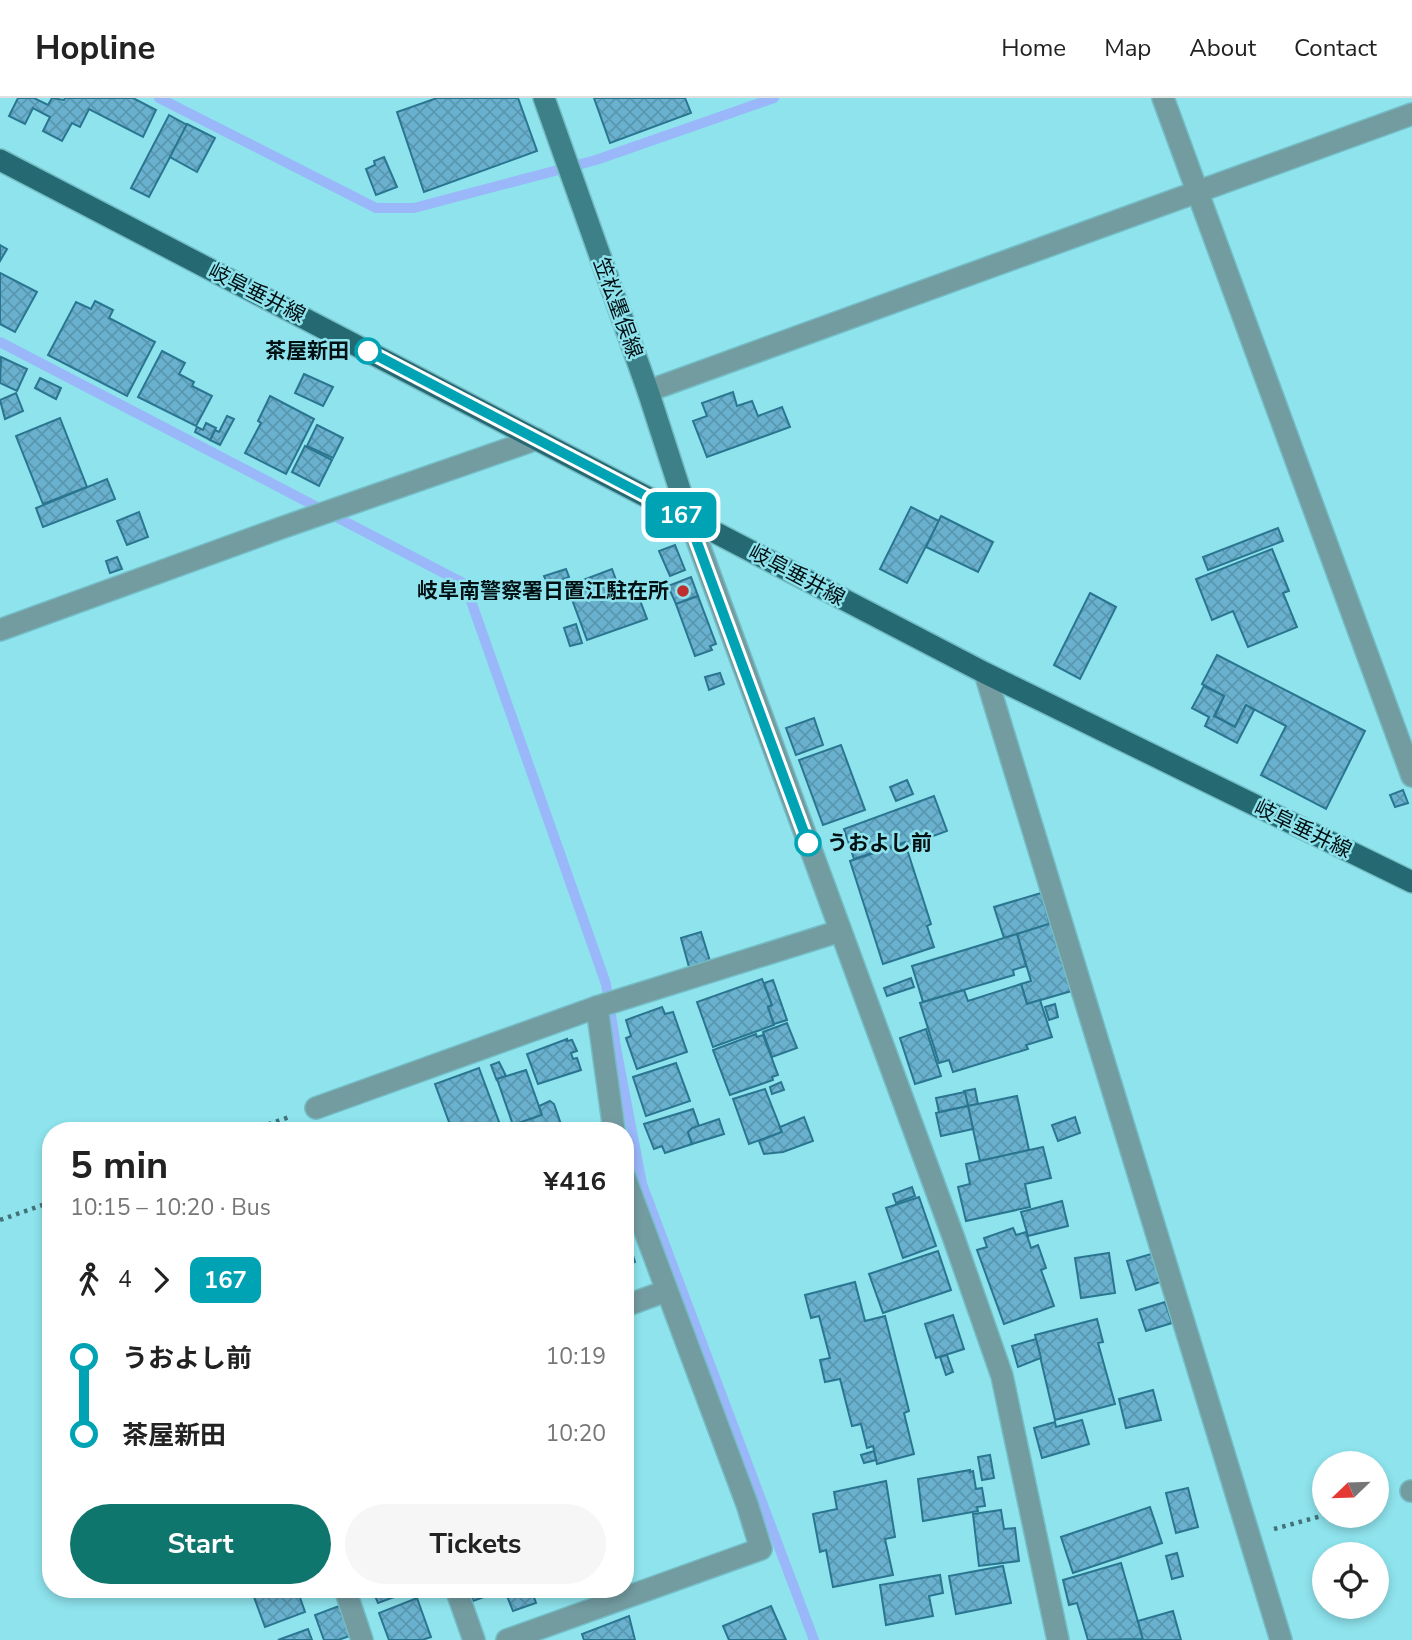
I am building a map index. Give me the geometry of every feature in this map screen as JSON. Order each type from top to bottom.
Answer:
[{"type":"main road","name":"笠松墨俣線","points":[[544,98],[648,391],[688,518]]},
{"type":"main road","name":"岐阜垂井線","points":[[0,160],[985,673],[1412,882]]},
{"type":"street","points":[[1163,98],[1412,776]]},
{"type":"street","points":[[648,391],[1412,114]]},
{"type":"street","points":[[0,631],[278,529],[537,439]]},
{"type":"street","points":[[688,518],[1002,1376],[1058,1640]]},
{"type":"street","points":[[985,673],[1281,1640]]},
{"type":"street","points":[[316,1108],[597,1007],[840,931]]},
{"type":"street","points":[[597,1007],[613,1122]]},
{"type":"street","points":[[634,1203],[747,1504],[761,1549],[634,1594]]},
{"type":"street","points":[[634,1303],[666,1291]]},
{"type":"street","points":[[348,1598],[362,1640]]},
{"type":"street","points":[[459,1598],[474,1640]]},
{"type":"street","points":[[507,1640],[624,1598]]},
{"type":"path","points":[[275,1122],[316,1108]]},
{"type":"path","points":[[0,1220],[42,1205]]},
{"type":"path","points":[[1249,1535],[1312,1518]]},
{"type":"building","points":[[18,98],[34,98],[48,105],[52,98],[133,98],[156,110],[143,137],[89,109],[80,127],[72,123],[62,141],[43,131],[50,117],[33,108],[25,124],[9,116]]},
{"type":"building","points":[[437,98],[518,98],[537,151],[424,192],[397,112]]},
{"type":"building","points":[[594,98],[685,98],[691,113],[610,143]]},
{"type":"building","points":[[169,115],[187,125],[149,197],[131,188]]},
{"type":"building","points":[[187,124],[215,138],[197,172],[170,157]]},
{"type":"building","points":[[384,157],[397,187],[376,195],[366,169],[375,165],[374,161]]},
{"type":"building","points":[[0,245],[7,249],[0,261]]},
{"type":"building","points":[[0,273],[37,292],[15,332],[0,324]]},
{"type":"building","points":[[95,301],[113,310],[109,318],[155,342],[127,396],[48,355],[76,302],[91,309]]},
{"type":"building","points":[[162,351],[185,363],[179,374],[194,382],[192,386],[212,396],[196,426],[138,397]]},
{"type":"building","points":[[1,357],[27,369],[17,391],[0,383]]},
{"type":"building","points":[[304,374],[333,387],[323,406],[295,393]]},
{"type":"building","points":[[40,378],[61,388],[56,399],[35,388]]},
{"type":"building","points":[[733,392],[737,406],[752,401],[758,416],[782,407],[790,427],[707,457],[693,421],[707,416],[702,403]]},
{"type":"building","points":[[16,393],[23,411],[5,419],[0,400]]},
{"type":"building","points":[[270,396],[314,419],[286,474],[245,453],[261,423],[258,421]]},
{"type":"building","points":[[227,416],[234,419],[220,445],[210,440],[215,430],[219,432]]},
{"type":"building","points":[[60,418],[87,487],[43,504],[16,436]]},
{"type":"building","points":[[206,423],[216,428],[210,440],[195,432],[197,427],[203,430]]},
{"type":"building","points":[[317,425],[343,438],[333,458],[307,446]]},
{"type":"building","points":[[305,446],[332,460],[319,486],[292,472]]},
{"type":"building","points":[[107,479],[115,499],[43,527],[36,508]]},
{"type":"building","points":[[911,507],[939,521],[907,583],[880,569]]},
{"type":"building","points":[[139,512],[148,537],[127,545],[117,521]]},
{"type":"building","points":[[941,516],[993,542],[978,572],[926,547]]},
{"type":"building","points":[[1278,528],[1283,541],[1208,570],[1203,557]]},
{"type":"building","points":[[675,545],[685,570],[670,576],[659,551]]},
{"type":"building","points":[[1272,549],[1289,591],[1283,593],[1297,627],[1248,647],[1233,611],[1212,620],[1196,579]]},
{"type":"building","points":[[117,557],[122,569],[110,573],[106,561]]},
{"type":"building","points":[[566,569],[569,577],[548,585],[544,576]]},
{"type":"building","points":[[612,569],[619,588],[626,586],[630,598],[638,595],[647,619],[587,640],[567,586]]},
{"type":"building","points":[[691,577],[698,596],[676,604],[668,586]]},
{"type":"building","points":[[1090,593],[1116,607],[1080,679],[1054,665]]},
{"type":"building","points":[[698,596],[716,644],[710,646],[712,650],[695,656],[676,604]]},
{"type":"building","points":[[576,624],[582,643],[570,646],[564,628]]},
{"type":"building","points":[[1217,655],[1365,731],[1326,809],[1261,775],[1286,726],[1246,705],[1235,727],[1215,716],[1224,696],[1202,684]]},
{"type":"building","points":[[720,673],[724,684],[709,690],[705,677]]},
{"type":"building","points":[[1204,686],[1224,696],[1214,716],[1235,727],[1246,705],[1254,710],[1237,743],[1205,726],[1209,717],[1192,708]]},
{"type":"building","points":[[814,718],[823,745],[796,755],[786,728]]},
{"type":"building","points":[[841,745],[865,810],[823,825],[799,760]]},
{"type":"building","points":[[907,780],[913,794],[896,801],[890,787]]},
{"type":"building","points":[[1403,790],[1408,803],[1395,807],[1390,795]]},
{"type":"building","points":[[934,796],[947,831],[906,846],[905,842],[854,859],[844,829]]},
{"type":"building","points":[[905,843],[931,924],[927,926],[934,947],[883,964],[850,861]]},
{"type":"building","points":[[1041,893],[1050,924],[1004,938],[994,907]]},
{"type":"building","points":[[1055,922],[1075,990],[1027,1004],[1021,984],[1031,981],[1017,934]]},
{"type":"building","points":[[701,932],[710,961],[689,967],[681,938]]},
{"type":"building","points":[[1017,934],[1026,966],[1013,970],[1014,975],[923,1002],[912,966]]},
{"type":"building","points":[[911,978],[914,987],[887,996],[884,988]]},
{"type":"building","points":[[762,979],[772,1005],[768,1007],[774,1025],[713,1047],[697,1002]]},
{"type":"building","points":[[773,980],[787,1020],[774,1024],[768,1007],[772,1005],[764,983]]},
{"type":"building","points":[[1021,984],[1027,1004],[1040,1000],[1052,1037],[1026,1045],[1028,1049],[953,1072],[949,1060],[939,1063],[920,1003],[964,990],[968,1001]]},
{"type":"building","points":[[1055,1004],[1058,1017],[1049,1020],[1045,1007]]},
{"type":"building","points":[[662,1007],[665,1014],[673,1012],[687,1052],[637,1069],[626,1038],[631,1036],[626,1020]]},
{"type":"building","points":[[787,1023],[797,1048],[772,1057],[763,1032]]},
{"type":"building","points":[[926,1029],[941,1076],[915,1084],[900,1038]]},
{"type":"building","points":[[756,1034],[757,1037],[763,1035],[778,1075],[772,1077],[773,1080],[730,1095],[713,1050]]},
{"type":"building","points":[[567,1039],[572,1040],[577,1051],[571,1053],[573,1059],[577,1058],[581,1070],[538,1084],[527,1054]]},
{"type":"building","points":[[499,1062],[506,1076],[497,1081],[491,1065]]},
{"type":"building","points":[[676,1063],[690,1101],[646,1116],[633,1077]]},
{"type":"building","points":[[479,1068],[499,1122],[449,1122],[435,1084]]},
{"type":"building","points":[[526,1070],[542,1115],[522,1122],[512,1122],[497,1079]]},
{"type":"building","points":[[781,1082],[784,1090],[772,1094],[770,1087]]},
{"type":"building","points":[[765,1089],[782,1132],[749,1144],[733,1099]]},
{"type":"building","points":[[975,1089],[978,1104],[968,1106],[964,1091]]},
{"type":"building","points":[[965,1092],[968,1106],[939,1112],[936,1098]]},
{"type":"building","points":[[1017,1096],[1029,1150],[980,1161],[968,1106]]},
{"type":"building","points":[[550,1101],[554,1104],[560,1122],[522,1122],[542,1115],[539,1106]]},
{"type":"building","points":[[968,1106],[973,1129],[941,1136],[936,1113]]},
{"type":"building","points":[[693,1109],[699,1126],[688,1132],[692,1144],[665,1153],[662,1146],[654,1149],[644,1124]]},
{"type":"building","points":[[804,1117],[813,1141],[783,1152],[764,1154],[759,1141],[782,1132],[780,1127]]},
{"type":"building","points":[[1075,1117],[1080,1133],[1058,1141],[1052,1125]]},
{"type":"building","points":[[719,1119],[724,1134],[692,1144],[688,1132],[692,1128]]},
{"type":"building","points":[[1043,1147],[1051,1178],[1025,1184],[1030,1207],[966,1221],[958,1187],[970,1184],[966,1164]]},
{"type":"building","points":[[912,1187],[915,1196],[896,1203],[893,1194]]},
{"type":"building","points":[[919,1197],[936,1246],[903,1258],[886,1208]]},
{"type":"building","points":[[1062,1201],[1068,1226],[1028,1236],[1021,1212]]},
{"type":"building","points":[[1013,1228],[1016,1235],[1026,1232],[1031,1248],[1038,1245],[1046,1268],[1041,1270],[1054,1306],[1004,1324],[977,1250],[987,1247],[984,1238]]},
{"type":"building","points":[[938,1251],[951,1290],[883,1313],[869,1274]]},
{"type":"building","points":[[1109,1253],[1115,1293],[1081,1298],[1075,1258]]},
{"type":"building","points":[[1155,1253],[1163,1281],[1136,1290],[1127,1261]]},
{"type":"building","points":[[855,1282],[865,1321],[885,1316],[909,1411],[904,1413],[914,1454],[877,1464],[873,1446],[867,1448],[861,1424],[852,1426],[840,1379],[825,1382],[820,1360],[830,1358],[819,1316],[811,1318],[805,1295]]},
{"type":"building","points":[[1165,1302],[1172,1323],[1146,1331],[1139,1310]]},
{"type":"building","points":[[953,1315],[964,1349],[936,1358],[925,1324]]},
{"type":"building","points":[[1097,1319],[1103,1342],[1098,1343],[1115,1404],[1055,1420],[1035,1335]]},
{"type":"building","points":[[1036,1339],[1041,1358],[1018,1367],[1012,1346]]},
{"type":"building","points":[[947,1355],[953,1372],[946,1375],[940,1357]]},
{"type":"building","points":[[1153,1390],[1161,1420],[1126,1428],[1119,1399]]},
{"type":"building","points":[[1082,1420],[1089,1444],[1042,1458],[1034,1428],[1055,1422],[1056,1427]]},
{"type":"building","points":[[874,1451],[876,1460],[864,1463],[861,1455]]},
{"type":"building","points":[[990,1455],[994,1478],[982,1480],[978,1457]]},
{"type":"building","points":[[973,1471],[976,1489],[982,1488],[985,1506],[977,1507],[978,1511],[923,1521],[918,1479]]},
{"type":"building","points":[[886,1481],[895,1537],[885,1539],[893,1575],[833,1587],[826,1550],[820,1552],[813,1514],[837,1509],[834,1492]]},
{"type":"building","points":[[1188,1488],[1198,1527],[1176,1533],[1166,1493]]},
{"type":"building","points":[[1150,1507],[1162,1543],[1073,1573],[1061,1537]]},
{"type":"building","points":[[1001,1510],[1004,1529],[1015,1528],[1019,1561],[979,1566],[973,1514]]},
{"type":"building","points":[[1177,1553],[1183,1576],[1172,1579],[1166,1556]]},
{"type":"building","points":[[1121,1563],[1143,1639],[1088,1640],[1077,1603],[1069,1605],[1063,1580]]},
{"type":"building","points":[[1003,1566],[1011,1603],[956,1614],[949,1576]]},
{"type":"building","points":[[940,1575],[943,1593],[929,1596],[933,1616],[886,1625],[880,1585]]},
{"type":"building","points":[[254,1598],[300,1598],[305,1612],[265,1627]]},
{"type":"building","points":[[376,1598],[391,1598],[378,1603]]},
{"type":"building","points":[[417,1598],[431,1637],[422,1640],[389,1640],[379,1613]]},
{"type":"building","points":[[508,1598],[534,1598],[536,1603],[513,1611]]},
{"type":"building","points":[[339,1606],[350,1636],[338,1640],[324,1640],[315,1615]]},
{"type":"building","points":[[771,1606],[786,1640],[729,1640],[723,1626]]},
{"type":"building","points":[[1173,1611],[1181,1640],[1143,1640],[1138,1621]]},
{"type":"building","points":[[629,1616],[635,1640],[584,1640],[582,1634]]},
{"type":"building","points":[[308,1629],[312,1640],[278,1640]]},
{"type":"waterway","points":[[159,98],[376,208],[414,208],[596,160],[774,98]]},
{"type":"waterway","points":[[0,342],[465,584],[606,984],[630,1122]]},
{"type":"waterway","points":[[634,1142],[642,1184],[814,1640]]},
{"type":"bus line","name":"167","points":[[368,351],[688,518],[808,843]]},
{"type":"place","name":"茶屋新田","points":[[368,351]]},
{"type":"place","name":"岐阜南警察署日置江駐在所","points":[[683,591]]},
{"type":"place","name":"うおよし前","points":[[808,843]]}]
